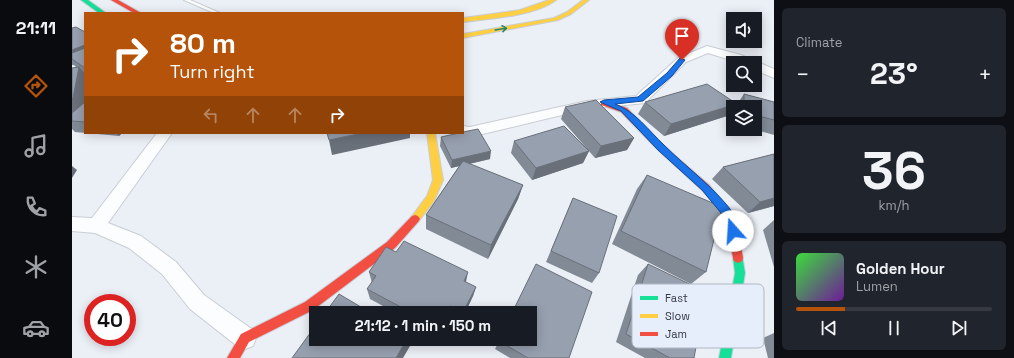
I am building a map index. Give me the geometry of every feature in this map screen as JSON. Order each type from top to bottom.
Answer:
[{"type":"street","points":[[84,0],[102,12]]},
{"type":"street","points":[[114,0],[136,12]]},
{"type":"street","points":[[464,20],[524,12],[545,5],[553,0]]},
{"type":"street","points":[[464,36],[556,19],[569,13],[586,0]]},
{"type":"street","points":[[464,131],[470,132],[604,102],[640,100],[682,60],[707,49],[733,56]]},
{"type":"street","points":[[762,68],[774,74]]},
{"type":"street","points":[[604,102],[624,110],[661,148],[706,188],[730,217],[740,273],[738,284]]},
{"type":"street","points":[[96,226],[164,134]]},
{"type":"street","points":[[233,358],[245,338],[309,306],[391,245],[431,198],[438,180],[431,134]]},
{"type":"street","points":[[72,224],[96,226],[135,242],[169,268],[197,302],[245,338]]},
{"type":"street","points":[[725,358],[727,348]]},
{"type":"lane","points":[[186,0],[216,12]]},
{"type":"building","points":[[76,27],[84,31],[84,45],[72,50],[72,28]]},
{"type":"building","points":[[84,48],[84,67],[72,59],[72,53]]},
{"type":"building","points":[[79,67],[73,98],[72,98],[72,68]]},
{"type":"building","points":[[707,84],[731,100],[726,100],[726,107],[671,124],[645,102]]},
{"type":"building","points":[[744,94],[774,102],[774,120],[762,117],[762,100],[744,100]]},
{"type":"building","points":[[596,100],[634,138],[601,146],[565,107]]},
{"type":"building","points":[[84,103],[84,122],[72,121],[72,113]]},
{"type":"building","points":[[564,126],[589,151],[536,168],[514,141]]},
{"type":"building","points":[[478,129],[491,151],[452,160],[441,137],[454,134],[464,134],[464,132]]},
{"type":"building","points":[[327,134],[358,134],[329,140]]},
{"type":"building","points":[[774,154],[774,198],[760,202],[723,167]]},
{"type":"building","points":[[463,161],[523,185],[491,245],[426,215]]},
{"type":"building","points":[[647,175],[722,207],[706,272],[621,231]]},
{"type":"building","points":[[573,198],[617,216],[599,273],[551,251]]},
{"type":"building","points":[[404,241],[468,272],[464,281],[476,287],[466,306],[399,306],[367,289],[376,276],[369,272],[386,247],[396,252]]},
{"type":"building","points":[[536,264],[592,292],[569,358],[528,358],[508,346],[537,346],[537,306],[515,306]]},
{"type":"building","points":[[648,264],[689,284],[642,284]]},
{"type":"building","points":[[339,294],[359,306],[330,306]]},
{"type":"building","points":[[632,315],[632,337],[626,334]]},
{"type":"building","points":[[309,335],[309,346],[403,346],[396,358],[292,358]]},
{"type":"building","points":[[652,348],[696,348],[694,358],[670,358]]},
{"type":"traffic: fast","points":[[84,0],[102,12]]},
{"type":"traffic: fast","points":[[738,258],[740,273],[738,284]]},
{"type":"traffic: fast","points":[[725,358],[727,348]]},
{"type":"traffic: slow","points":[[464,20],[520,12],[553,0]]},
{"type":"traffic: slow","points":[[464,36],[556,19],[569,13],[586,0]]},
{"type":"traffic: slow","points":[[415,219],[431,198],[438,180],[431,134]]},
{"type":"traffic: jam","points":[[114,0],[136,12]]},
{"type":"traffic: jam","points":[[604,103],[624,110],[661,148],[706,188],[731,217],[738,258]]},
{"type":"traffic: jam","points":[[233,358],[245,338],[309,306],[391,245],[415,219]]},
{"type":"route","points":[[682,60],[656,87],[640,100],[604,102],[624,110],[661,148],[706,188],[730,217],[733,231]]}]
